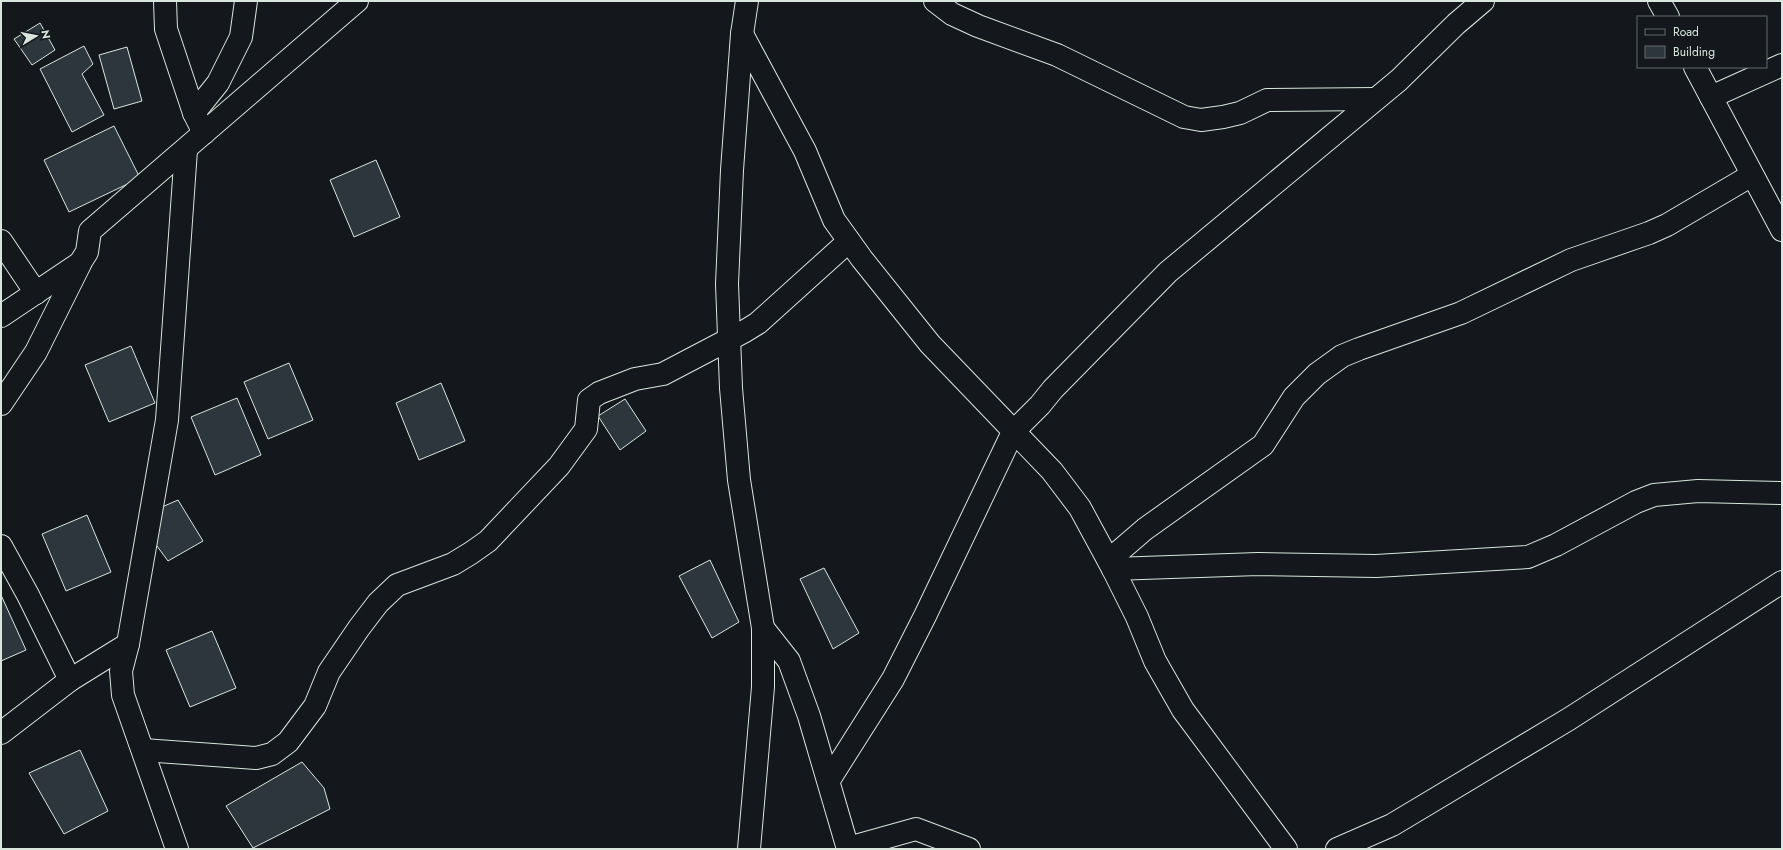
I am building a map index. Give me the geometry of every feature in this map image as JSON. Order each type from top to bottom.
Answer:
[{"type":"street","points":[[165,1],[166,29],[194,113],[204,133]]},
{"type":"street","points":[[194,113],[218,83],[234,50],[240,37],[246,1]]},
{"type":"street","points":[[1,404],[36,352],[80,263],[87,252],[90,231],[186,150],[357,1]]},
{"type":"street","points":[[747,1],[742,34],[732,170],[727,284],[731,388],[739,480],[763,628],[763,687],[749,849]]},
{"type":"street","points":[[934,1],[952,14],[1035,48],[1057,55],[1184,117],[1201,120],[1223,117],[1240,112],[1267,100],[1375,100]]},
{"type":"street","points":[[829,780],[893,678],[925,616],[1013,432],[1168,272],[1203,245],[1399,80],[1456,24],[1483,1]]},
{"type":"street","points":[[742,34],[805,151],[834,220],[930,344],[1052,471],[1080,508],[1111,564],[1137,617],[1155,661],[1183,710],[1286,849]]},
{"type":"street","points":[[1711,97],[1782,65]]},
{"type":"street","points":[[1696,68],[1752,175],[1780,223]]},
{"type":"street","points":[[177,849],[123,695],[121,671],[128,644],[167,420],[186,150]]},
{"type":"street","points":[[1111,564],[1145,529],[1263,445],[1294,397],[1317,374],[1342,356],[1461,313],[1571,260],[1648,234],[1667,225],[1752,175]]},
{"type":"street","points":[[1,241],[36,293]]},
{"type":"street","points":[[143,750],[256,758],[272,754],[288,742],[315,706],[329,672],[378,603],[397,585],[453,564],[488,541],[559,466],[586,429],[589,400],[599,393],[635,379],[663,374],[758,323],[849,241]]},
{"type":"street","points":[[1,316],[80,263]]},
{"type":"street","points":[[1111,564],[1376,566],[1528,557],[1556,545],[1636,502],[1654,495],[1698,491],[1782,493]]},
{"type":"street","points":[[1,546],[28,595],[70,680]]},
{"type":"street","points":[[1337,849],[1399,821],[1569,719],[1782,582]]},
{"type":"street","points":[[763,628],[788,661],[809,716],[848,848],[916,829],[969,849]]},
{"type":"street","points":[[1,733],[70,680],[128,644]]},
{"type":"building","points":[[40,23],[55,50],[32,65],[14,39]]},
{"type":"building","points":[[84,46],[93,64],[82,74],[104,115],[72,132],[40,69]]},
{"type":"building","points":[[127,47],[142,101],[114,109],[99,55]]},
{"type":"building","points":[[114,126],[140,178],[69,212],[44,160]]},
{"type":"building","points":[[376,160],[400,217],[354,237],[330,180]]},
{"type":"building","points":[[131,346],[155,403],[109,422],[85,365]]},
{"type":"building","points":[[289,363],[313,420],[268,439],[244,382]]},
{"type":"building","points":[[441,383],[465,441],[419,460],[396,403]]},
{"type":"building","points":[[237,398],[261,455],[215,475],[191,417]]},
{"type":"building","points":[[625,399],[646,431],[620,450],[598,416]]},
{"type":"building","points":[[178,500],[203,541],[168,561],[154,542],[162,507]]},
{"type":"building","points":[[87,515],[111,572],[66,591],[42,534]]},
{"type":"building","points":[[710,560],[739,622],[712,638],[679,576]]},
{"type":"building","points":[[824,568],[859,633],[833,649],[800,579]]},
{"type":"building","points":[[1,595],[26,650],[1,661]]},
{"type":"building","points":[[212,631],[236,688],[190,707],[166,650]]},
{"type":"building","points":[[80,750],[108,811],[64,834],[29,773]]},
{"type":"building","points":[[302,762],[324,788],[330,809],[253,848],[226,806]]}]
